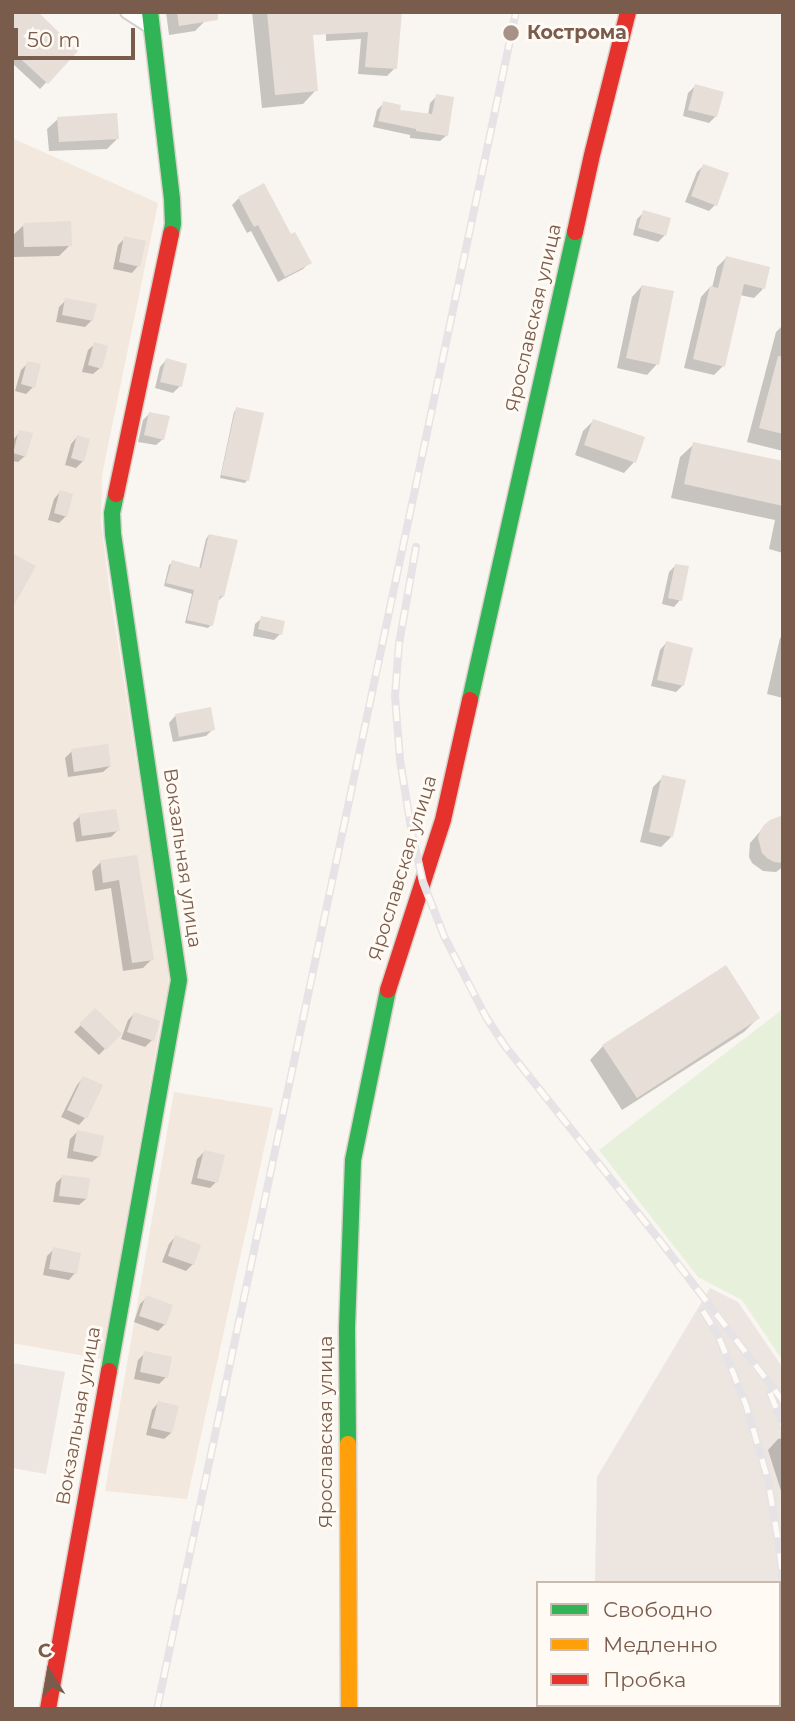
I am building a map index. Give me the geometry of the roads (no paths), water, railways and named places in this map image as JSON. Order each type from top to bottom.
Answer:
[{"type":"main road","name":"Ярославская улица","points":[[349,1709],[347,1328],[353,1160],[388,991],[443,820],[592,155],[628,12]]},
{"type":"main road","name":"Вокзальная улица","points":[[48,1709],[179,980],[112,513],[173,224],[151,20]]},
{"type":"street","points":[[127,12],[151,20]]},
{"type":"railway","points":[[157,1709],[516,12]]},
{"type":"railway","points":[[416,547],[399,644],[395,696],[400,760],[412,834],[423,882],[444,936],[486,1017],[505,1046],[783,1401]]},
{"type":"railway","points":[[703,1311],[718,1335],[746,1405],[768,1480],[783,1580]]},
{"type":"railway","points":[[770,1393],[783,1425]]},
{"type":"railway","points":[[781,1659],[783,1641]]},
{"type":"place","name":"Кострома","points":[[511,33]]}]
